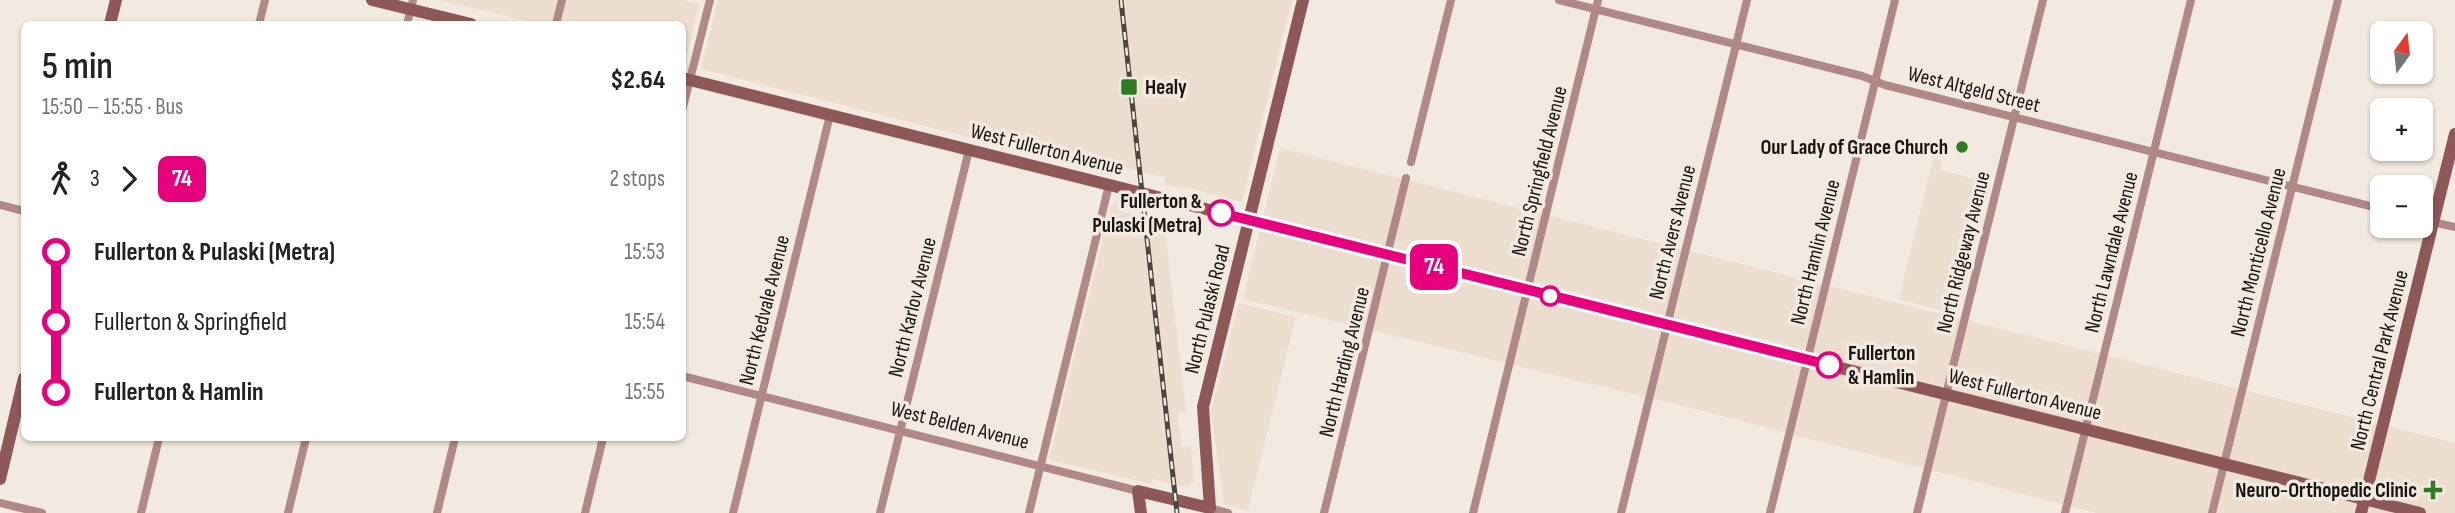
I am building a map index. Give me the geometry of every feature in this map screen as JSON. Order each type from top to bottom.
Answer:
[{"type":"main road","points":[[111,21],[116,0]]},
{"type":"main road","points":[[372,0],[412,5],[462,21]]},
{"type":"main road","name":"North Pulaski Road","points":[[1210,508],[1203,407],[1303,0]]},
{"type":"main road","name":"West Fullerton Avenue","points":[[686,79],[2420,513]]},
{"type":"main road","name":"North Central Park Avenue","points":[[2433,202],[2455,134]]},
{"type":"main road","name":"North Central Park Avenue","points":[[2361,513],[2423,238]]},
{"type":"main road","points":[[0,479],[21,391]]},
{"type":"main road","points":[[1138,491],[1141,513]]},
{"type":"main road","name":"West Belden Avenue","points":[[1138,491],[1210,508]]},
{"type":"street","points":[[260,21],[265,0]]},
{"type":"street","points":[[557,21],[562,0]]},
{"type":"street","points":[[686,79],[709,0]]},
{"type":"street","points":[[1411,162],[1451,0]]},
{"type":"street","name":"West Altgeld Street","points":[[1559,0],[1597,5],[2014,118],[2370,206]]},
{"type":"street","name":"North Avers Avenue","points":[[1621,513],[1747,0]]},
{"type":"street","name":"North Hamlin Avenue","points":[[1770,513],[1895,0]]},
{"type":"street","name":"North Ridgeway Avenue","points":[[1917,513],[2043,0]]},
{"type":"street","name":"North Lawndale Avenue","points":[[2065,513],[2191,0]]},
{"type":"street","name":"North Monticello Avenue","points":[[2212,513],[2338,0]]},
{"type":"street","name":"North Springfield Avenue","points":[[1473,513],[1597,5]]},
{"type":"street","name":"North Kedvale Avenue","points":[[733,513],[830,115]]},
{"type":"street","name":"North Karlov Avenue","points":[[880,513],[968,150]]},
{"type":"street","name":"North Harding Avenue","points":[[1324,513],[1406,178]]},
{"type":"street","points":[[1029,513],[1109,185]]},
{"type":"street","points":[[0,205],[21,210]]},
{"type":"street","points":[[2433,222],[2455,228]]},
{"type":"street","name":"West Belden Avenue","points":[[686,377],[1138,491]]},
{"type":"street","points":[[141,513],[158,441]]},
{"type":"street","points":[[288,513],[305,441]]},
{"type":"street","points":[[437,513],[454,441]]},
{"type":"street","points":[[584,513],[602,441]]},
{"type":"street","points":[[0,503],[41,513]]},
{"type":"street","name":"West Belden Avenue","points":[[1210,508],[1228,513]]},
{"type":"shaded area","points":[[439,0],[682,0],[699,4],[686,60],[686,21],[527,21]]},
{"type":"shaded area","points":[[718,0],[1292,0],[1242,202],[1165,185],[1164,177],[1132,169],[1118,166],[1115,174],[701,69]]},
{"type":"shaded area","points":[[1280,148],[2455,443],[2455,513],[2097,513],[1695,409],[1243,299]]},
{"type":"shaded area","points":[[1933,158],[1942,160],[1940,170],[1984,181],[1952,313],[1899,299]]},
{"type":"shaded area","points":[[1117,202],[1123,203],[1122,211],[1164,222],[1186,412],[1178,414],[1182,447],[1191,447],[1194,482],[1186,487],[1152,479],[1152,484],[1049,460],[1111,206]]},
{"type":"shaded area","points":[[1239,303],[1296,317],[1248,510],[1224,504],[1211,412]]},
{"type":"railway","points":[[1121,0],[1177,513]]},
{"type":"bus line","name":"74","points":[[1221,213],[1829,365]]},
{"type":"place","name":"Healy","points":[[1129,87]]},
{"type":"place","name":"Our Lady of Grace Church","points":[[1962,147]]},
{"type":"place","name":"Fullerton & Pulaski (Metra)","points":[[1221,213]]},
{"type":"place","name":"Fullerton & Hamlin","points":[[1829,365]]},
{"type":"place","name":"Neuro-Orthopedic Clinic","points":[[2433,490]]}]
